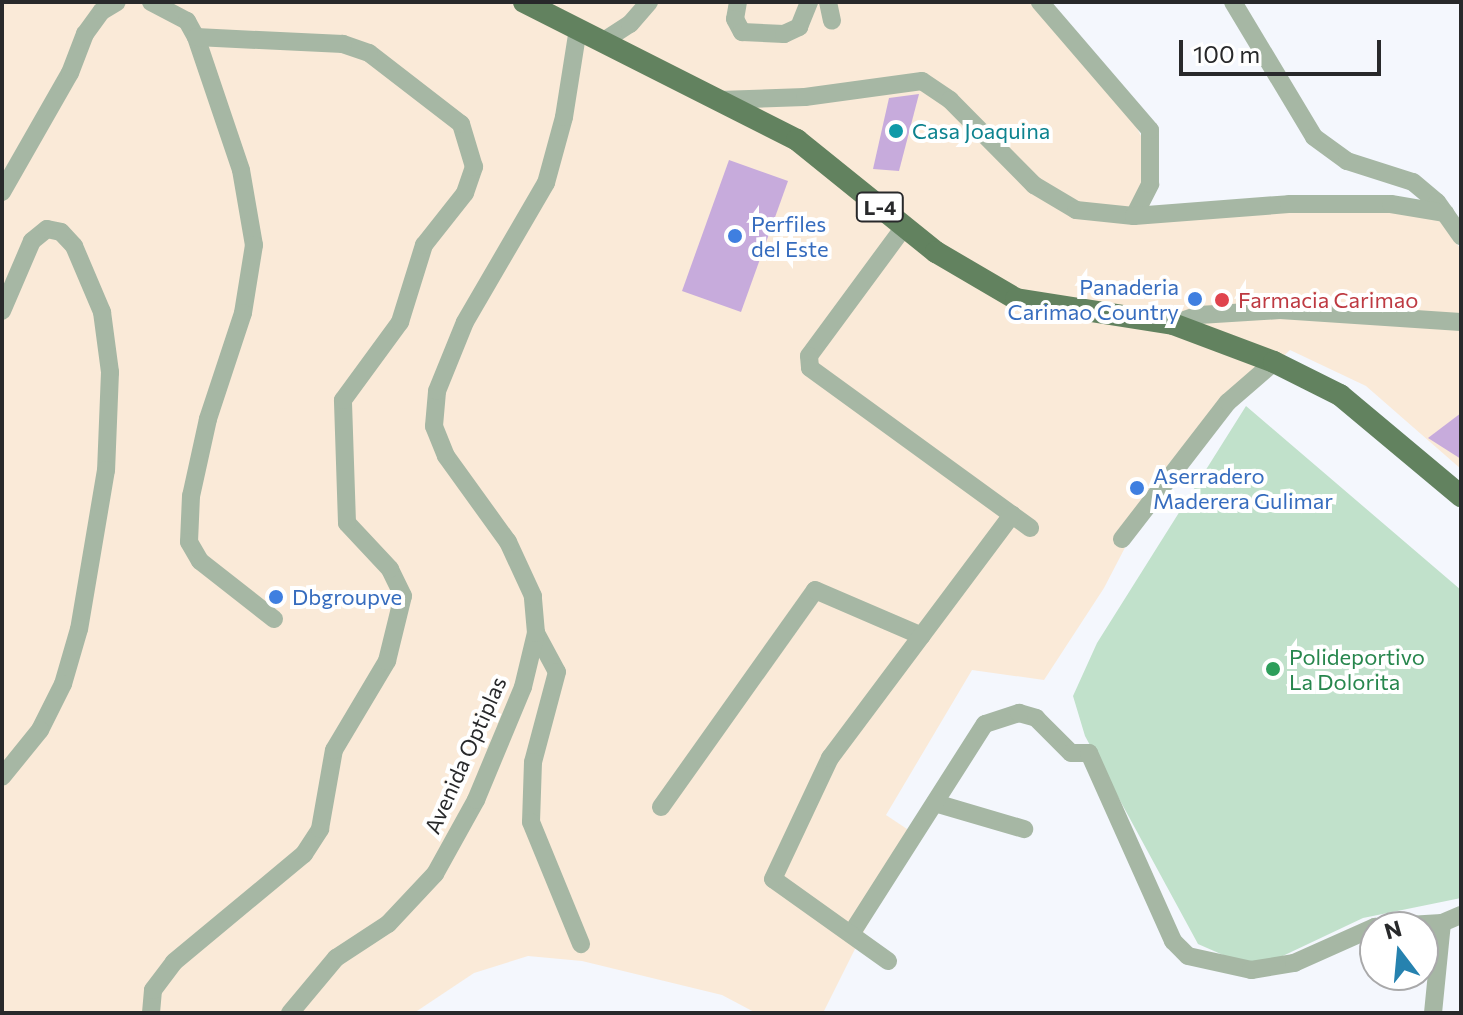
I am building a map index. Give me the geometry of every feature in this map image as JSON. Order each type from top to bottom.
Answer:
[{"type":"main road","name":"L-4","points":[[524,2],[797,140],[936,252],[1016,299],[1173,324],[1274,362],[1340,395],[1461,496]]},
{"type":"street","points":[[2,192],[70,73],[85,34],[102,11],[117,2]]},
{"type":"street","points":[[151,2],[187,21],[196,37],[241,170],[254,245],[243,313],[205,435],[191,496],[189,542],[200,561],[274,619]]},
{"type":"street","points":[[602,42],[630,24],[649,2]]},
{"type":"street","points":[[738,2],[735,19],[742,32],[784,34],[799,27],[809,2]]},
{"type":"street","points":[[1040,2],[1150,130],[1150,184],[1134,216]]},
{"type":"street","points":[[1233,2],[1314,137],[1347,161],[1413,182],[1445,213],[1461,236]]},
{"type":"street","name":"Avenida Optiplas","points":[[290,1013],[336,958],[388,924],[435,874],[476,800],[512,715],[536,633],[533,596],[508,542],[446,456],[434,426],[437,391],[465,322],[546,183],[564,117],[578,29]]},
{"type":"street","points":[[151,1013],[153,990],[174,962],[304,854],[320,829],[334,750],[387,661],[403,596],[390,569],[347,523],[343,400],[400,322],[424,245],[465,193],[474,167],[461,124],[369,53],[343,44],[196,37]]},
{"type":"street","points":[[719,100],[805,97],[922,81],[950,100],[1034,185],[1076,210],[1134,216],[1289,204],[1391,204],[1445,213]]},
{"type":"street","points":[[904,227],[809,356],[810,368],[1030,528]]},
{"type":"street","points":[[2,311],[32,241],[47,229],[61,232],[74,246],[102,312],[110,372],[106,470],[79,629],[63,684],[40,730],[2,777]]},
{"type":"street","points":[[1173,324],[1199,315],[1280,310],[1461,322]]},
{"type":"street","points":[[1122,539],[1228,402],[1274,362]]},
{"type":"street","points":[[888,961],[773,879],[830,758],[1012,515]]},
{"type":"street","points":[[661,807],[815,590],[922,636]]},
{"type":"street","points":[[536,633],[557,672],[533,762],[531,822],[581,944]]},
{"type":"street","points":[[851,934],[985,724],[1019,713],[1036,718],[1071,753],[1089,753],[1173,941],[1188,956],[1251,970],[1294,963],[1359,934]]},
{"type":"street","points":[[935,803],[1024,829]]},
{"type":"street","points":[[1439,923],[1461,915]]},
{"type":"street","points":[[1433,1013],[1442,923]]},
{"type":"shaded area","points":[[2,2],[1033,2],[1133,120],[1145,144],[1151,223],[1296,204],[1406,204],[1443,222],[1461,250],[1461,469],[1366,386],[1290,350],[1169,463],[1104,588],[1044,680],[972,670],[886,815],[913,833],[823,1013],[756,1013],[722,995],[582,961],[528,956],[474,973],[414,1013],[2,1013]]},
{"type":"green space","name":"Polideportivo La Dolorita","points":[[1246,406],[1461,590],[1461,898],[1397,911],[1359,911],[1359,920],[1255,969],[1198,944],[1085,736],[1073,696],[1097,643]]},
{"type":"building","name":"Casa Joaquina","points":[[919,94],[899,171],[873,169],[889,98]]},
{"type":"building","name":"Perfiles del Este","points":[[729,160],[788,181],[741,312],[682,291]]},
{"type":"building","points":[[1461,413],[1461,459],[1428,438]]},
{"type":"place","name":"Casa Joaquina","points":[[896,131]]},
{"type":"place","name":"Perfiles del Este","points":[[735,236]]},
{"type":"place","name":"Panaderia Carimao Country","points":[[1195,299]]},
{"type":"place","name":"Farmacia Carimao","points":[[1222,300]]},
{"type":"place","name":"Aserradero Maderera Gulimar","points":[[1137,488]]},
{"type":"place","name":"Dbgroupve","points":[[276,597]]},
{"type":"place","name":"Polideportivo La Dolorita","points":[[1273,669]]}]
